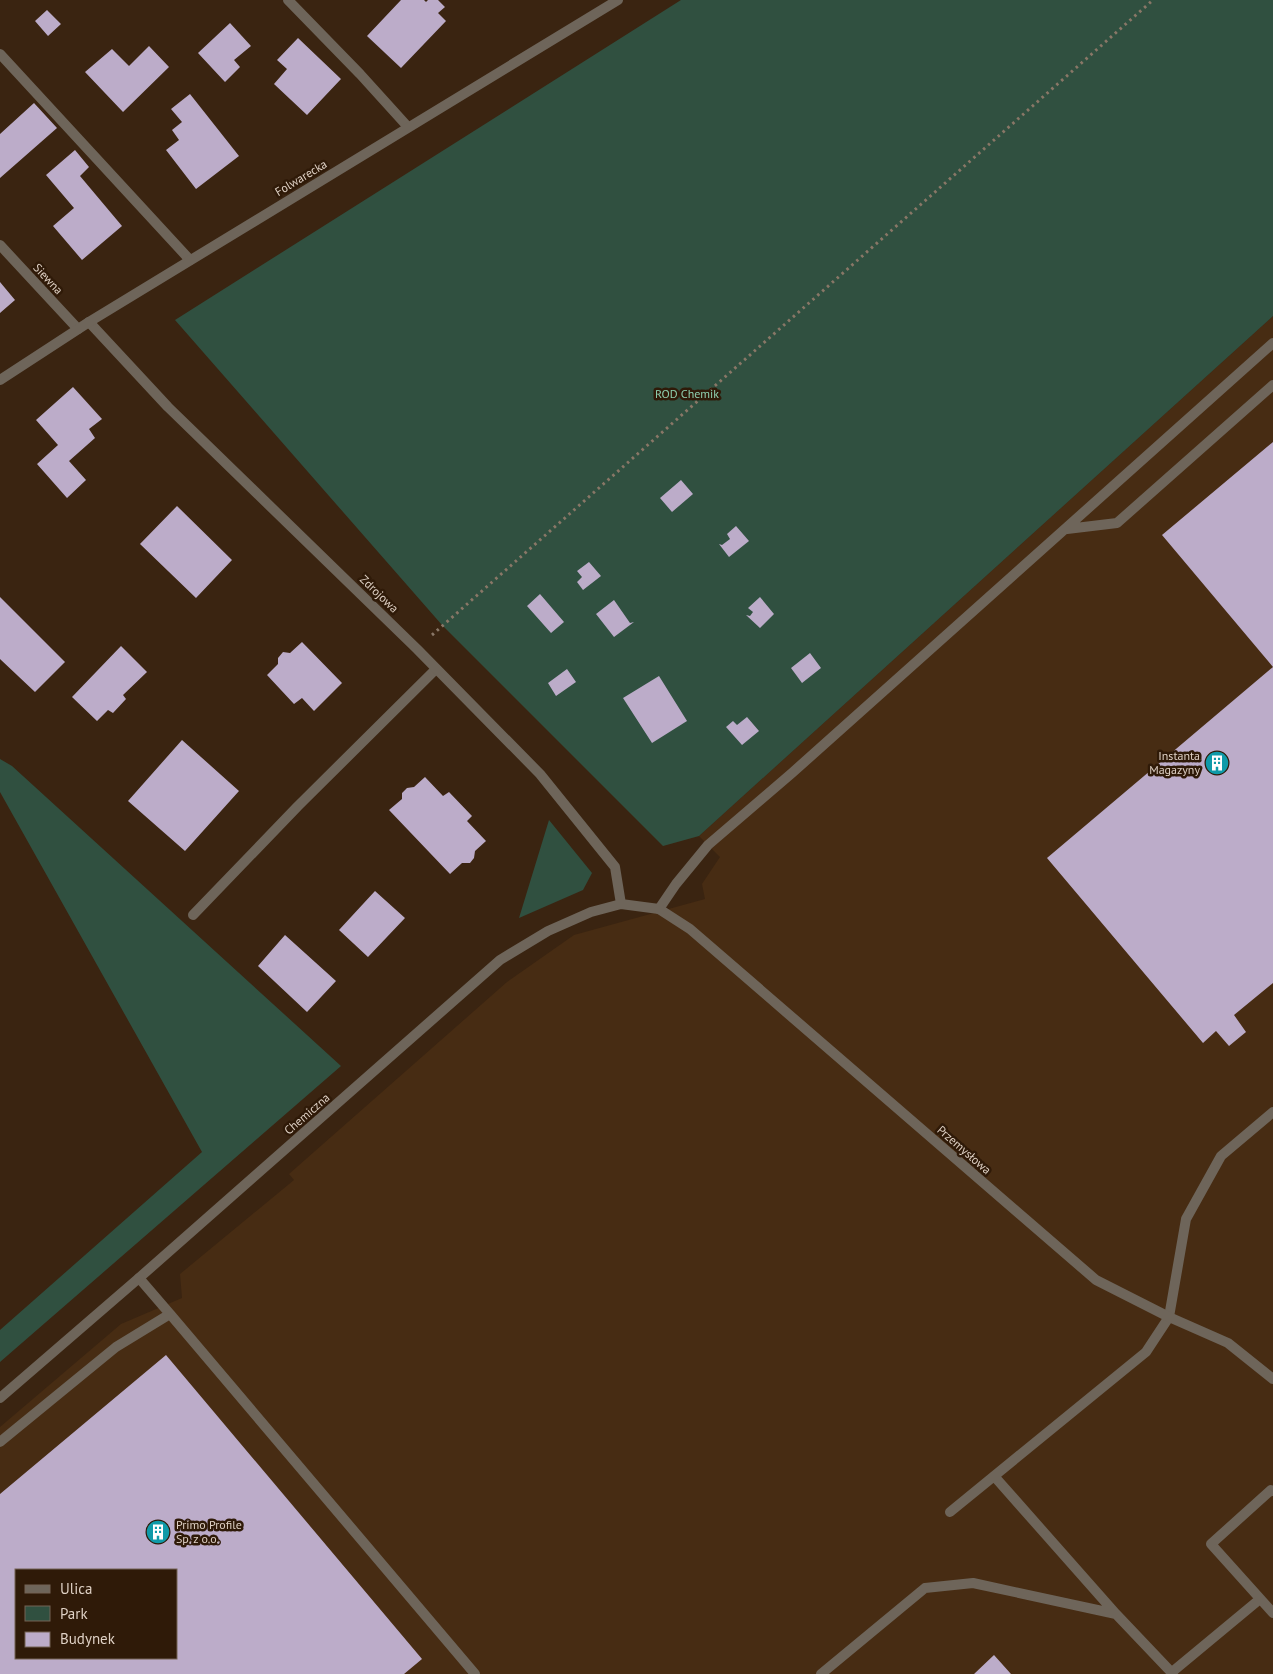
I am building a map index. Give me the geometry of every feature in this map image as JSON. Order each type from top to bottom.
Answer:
[{"type":"street","points":[[288,0],[360,74],[408,127]]},
{"type":"street","name":"Folwarecka","points":[[0,380],[89,322],[618,0]]},
{"type":"street","points":[[0,54],[190,260]]},
{"type":"street","name":"Siewna","points":[[0,245],[78,329]]},
{"type":"street","name":"Zdrojowa","points":[[89,322],[168,406],[418,649],[540,774],[615,867],[621,904]]},
{"type":"street","points":[[659,909],[676,884],[708,845],[1067,529],[1273,343]]},
{"type":"street","points":[[1067,529],[1117,523],[1273,385]]},
{"type":"street","points":[[193,915],[298,806],[436,669]]},
{"type":"street","name":"Chemiczna","points":[[0,1398],[140,1278],[500,960],[548,931],[591,912],[621,904],[659,909]]},
{"type":"street","name":"Przemysłowa","points":[[659,909],[690,929],[1096,1280],[1169,1317],[1228,1343],[1273,1380]]},
{"type":"street","points":[[950,1512],[1146,1352],[1169,1317],[1186,1218],[1220,1156],[1273,1112]]},
{"type":"street","points":[[140,1278],[475,1674]]},
{"type":"street","points":[[0,1442],[116,1347],[170,1314]]},
{"type":"street","points":[[994,1476],[1116,1614],[1173,1673],[1260,1599]]},
{"type":"street","points":[[1273,1492],[1272,1490],[1211,1544],[1273,1613]]},
{"type":"street","points":[[821,1674],[925,1588],[973,1583],[1116,1614]]},
{"type":"path","points":[[418,649],[457,612],[1153,0]]},
{"type":"shaded area","points":[[1273,316],[1273,1674],[0,1674],[0,1427],[121,1324],[182,1298],[180,1274],[294,1180],[289,1174],[507,982],[574,935],[705,899],[702,884],[720,857],[699,836]]},
{"type":"green space","name":"ROD Chemik","points":[[681,0],[1273,0],[1273,316],[699,836],[663,846],[442,625],[175,320]]},
{"type":"green space","points":[[0,759],[12,766],[341,1066],[0,1362],[0,1330],[202,1152],[0,792]]},
{"type":"green space","points":[[549,820],[592,873],[583,890],[519,918]]},
{"type":"building","points":[[401,0],[424,0],[426,2],[428,0],[438,0],[445,7],[438,13],[446,21],[401,68],[367,36]]},
{"type":"building","points":[[47,10],[61,24],[48,36],[35,21]]},
{"type":"building","points":[[230,23],[251,46],[234,60],[240,67],[225,82],[198,53]]},
{"type":"building","points":[[298,38],[341,79],[307,115],[274,84],[287,69],[277,60]]},
{"type":"building","points":[[149,46],[169,67],[123,112],[85,72],[112,49],[129,66]]},
{"type":"building","points":[[190,94],[239,156],[196,189],[166,150],[179,140],[172,130],[182,122],[171,109]]},
{"type":"building","points":[[34,103],[57,128],[0,178],[0,134]]},
{"type":"building","points":[[75,150],[89,167],[80,176],[122,226],[82,260],[53,226],[74,208],[46,175]]},
{"type":"building","points":[[0,282],[15,300],[0,313]]},
{"type":"building","points":[[73,387],[102,419],[89,429],[95,438],[69,461],[86,480],[67,498],[37,464],[58,445],[36,420]]},
{"type":"building","points":[[1273,442],[1273,667],[1162,535]]},
{"type":"building","points":[[681,480],[693,494],[672,512],[660,498]]},
{"type":"building","points":[[177,506],[232,560],[196,598],[140,544]]},
{"type":"building","points":[[736,526],[749,541],[729,557],[719,544],[722,545],[730,539],[727,534]]},
{"type":"building","points":[[589,562],[601,576],[583,590],[577,582],[582,577],[577,571]]},
{"type":"building","points":[[540,594],[564,622],[551,633],[527,606]]},
{"type":"building","points":[[0,597],[65,662],[35,692],[0,659]]},
{"type":"building","points":[[760,597],[774,614],[760,628],[746,615],[750,616],[753,612],[748,608]]},
{"type":"building","points":[[614,600],[630,623],[634,622],[614,637],[596,614]]},
{"type":"building","points":[[302,642],[342,683],[314,711],[302,698],[294,704],[267,675],[278,664],[278,658],[283,652],[290,653]]},
{"type":"building","points":[[121,646],[147,672],[123,695],[126,699],[113,713],[108,710],[97,721],[72,697]]},
{"type":"building","points":[[810,653],[821,668],[802,683],[791,668]]},
{"type":"building","name":"Instanta Magazyny","points":[[1273,667],[1273,983],[1234,1015],[1246,1032],[1229,1046],[1216,1031],[1203,1043],[1047,858]]},
{"type":"building","points":[[567,669],[576,682],[556,696],[548,683]]},
{"type":"building","points":[[659,676],[687,721],[652,743],[623,698]]},
{"type":"building","points":[[747,717],[759,731],[742,745],[726,727],[733,721],[737,725]]},
{"type":"building","points":[[182,740],[239,791],[185,851],[128,801]]},
{"type":"building","points":[[425,777],[443,796],[449,792],[472,816],[467,821],[486,841],[475,851],[474,858],[470,863],[462,863],[450,874],[389,810],[402,799],[402,793],[407,788],[414,787]]},
{"type":"building","points":[[375,891],[405,918],[368,957],[339,930]]},
{"type":"building","points":[[285,935],[336,981],[307,1012],[258,966]]},
{"type":"building","name":"Primo Profile Sp. z o.o.","points":[[166,1355],[422,1659],[404,1674],[0,1674],[0,1494]]},
{"type":"building","points":[[994,1655],[1011,1674],[974,1674]]},
{"type":"place","name":"Instanta Magazyny","points":[[1217,763]]},
{"type":"place","name":"Primo Profile Sp. z o.o.","points":[[158,1532]]}]
